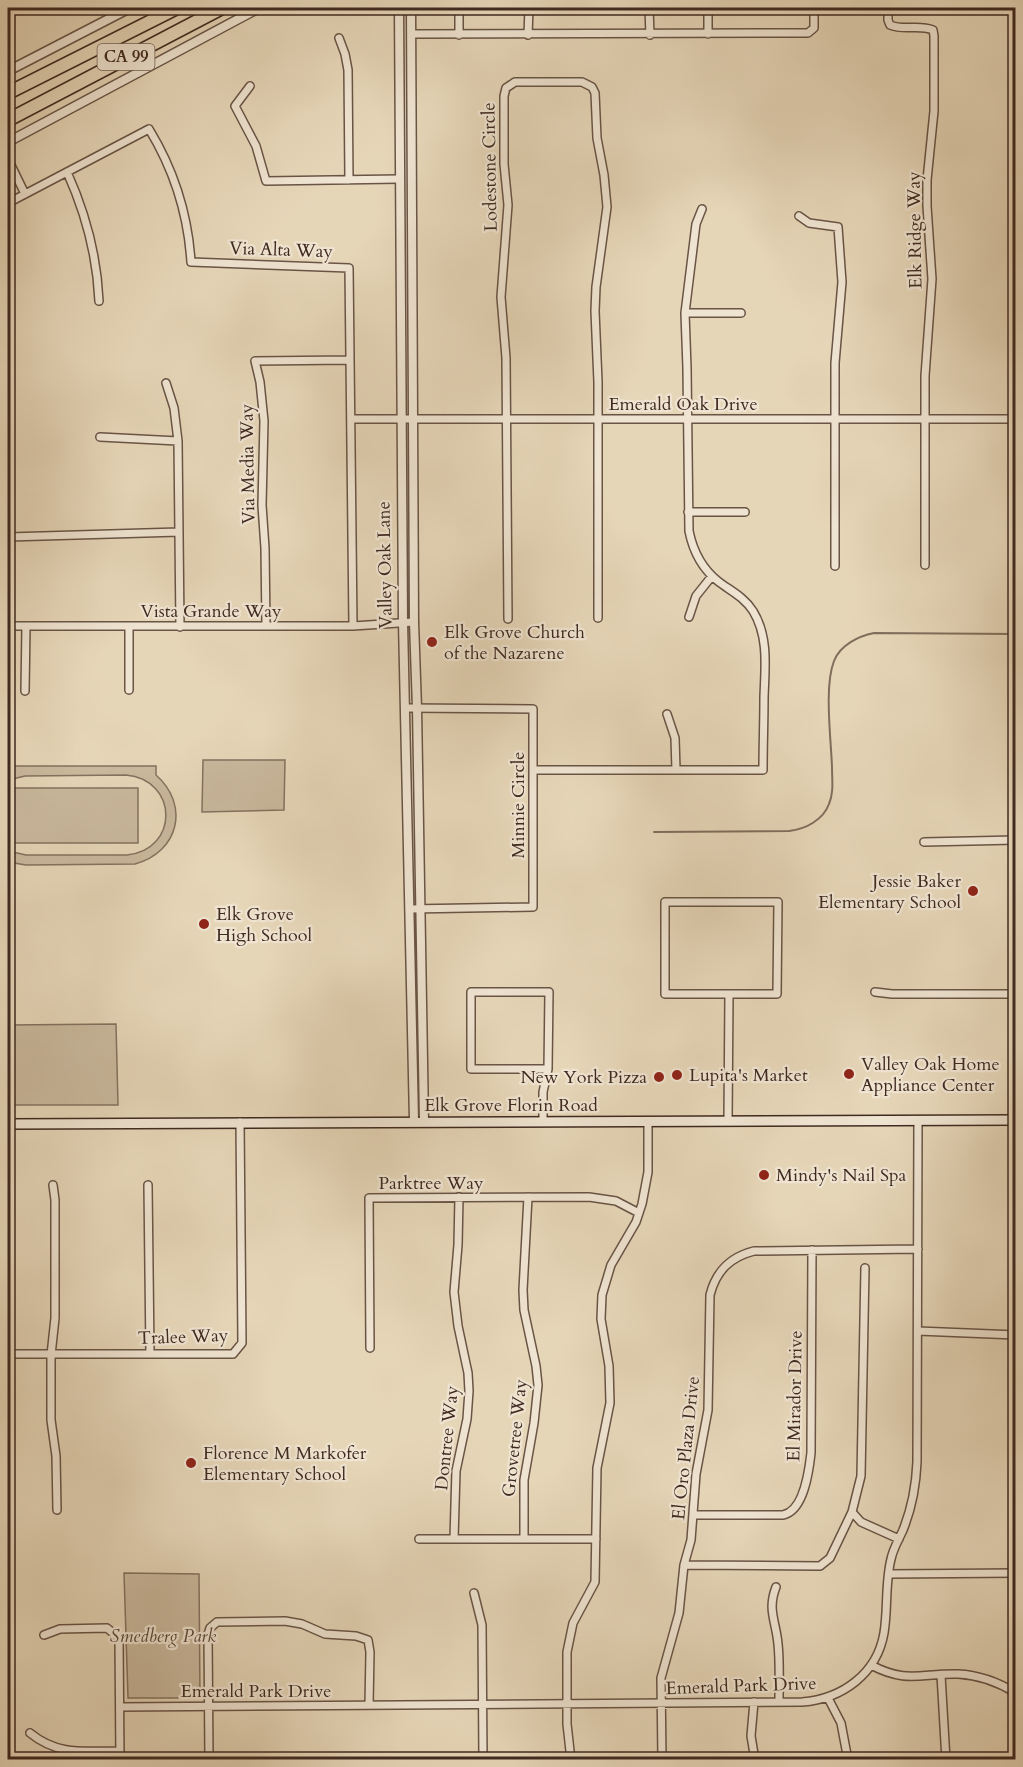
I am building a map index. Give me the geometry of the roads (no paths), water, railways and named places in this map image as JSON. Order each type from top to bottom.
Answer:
[{"type":"highway","name":"CA 99","points":[[8,93],[177,8]]},
{"type":"highway","name":"CA 99","points":[[8,120],[222,8]]},
{"type":"main road","name":"Elk Grove Florin Road","points":[[8,1124],[1016,1120]]},
{"type":"street","points":[[8,71],[130,8]]},
{"type":"street","points":[[8,142],[259,8]]},
{"type":"street","name":"Valley Oak Lane","points":[[399,8],[402,622],[419,1121]]},
{"type":"street","name":"Valley Oak Lane","points":[[411,8],[414,622],[420,909],[419,1121]]},
{"type":"street","points":[[459,8],[459,35]]},
{"type":"street","points":[[528,35],[529,8]]},
{"type":"street","points":[[649,8],[650,35]]},
{"type":"street","points":[[708,8],[708,34]]},
{"type":"street","points":[[412,34],[808,33],[813,31],[814,8]]},
{"type":"street","name":"Elk Ridge Way","points":[[888,8],[890,26],[927,28],[933,30],[934,36],[934,111],[927,189],[932,303],[925,363],[925,419]]},
{"type":"street","points":[[339,38],[348,70],[349,180]]},
{"type":"street","name":"Lodestone Circle","points":[[506,419],[506,358],[501,297],[508,205],[504,164],[504,96],[506,88],[512,83],[538,82],[586,82],[595,93],[597,138],[606,183],[607,207],[595,303],[598,419]]},
{"type":"street","points":[[250,86],[235,106],[256,146],[266,181],[412,179]]},
{"type":"street","name":"Via Alta Way","points":[[8,203],[149,129],[167,161],[180,195],[188,231],[191,262],[349,268],[353,626]]},
{"type":"street","points":[[8,159],[25,194]]},
{"type":"street","points":[[67,172],[90,233],[99,301]]},
{"type":"street","points":[[533,770],[763,770],[765,652],[763,634],[757,618],[747,603],[712,576],[702,565],[689,531],[685,313],[696,224],[702,209]]},
{"type":"street","points":[[799,216],[809,223],[838,226],[842,282],[835,363],[835,566]]},
{"type":"street","points":[[685,313],[741,313]]},
{"type":"street","name":"Via Media Way","points":[[266,626],[262,506],[264,421],[255,361],[350,360]]},
{"type":"street","points":[[166,383],[174,408],[178,441],[180,627]]},
{"type":"street","name":"Emerald Oak Drive","points":[[351,419],[1016,419]]},
{"type":"street","points":[[506,419],[508,619]]},
{"type":"street","points":[[598,419],[598,618]]},
{"type":"street","points":[[925,419],[925,565]]},
{"type":"street","points":[[100,437],[178,441]]},
{"type":"street","points":[[688,512],[745,512]]},
{"type":"street","points":[[8,537],[178,532]]},
{"type":"street","points":[[689,617],[696,596],[712,576]]},
{"type":"street","name":"Vista Grande Way","points":[[8,626],[353,626],[414,622]]},
{"type":"street","points":[[25,691],[26,626]]},
{"type":"street","points":[[129,626],[129,690]]},
{"type":"street","name":"Minnie Circle","points":[[405,708],[533,709],[533,907],[410,909]]},
{"type":"street","points":[[667,714],[675,738],[676,770]]},
{"type":"street","points":[[924,842],[1016,840]]},
{"type":"street","points":[[665,902],[778,902],[777,994],[729,994],[665,994],[665,902]]},
{"type":"street","points":[[543,1121],[543,1092],[548,1070],[549,992],[471,992],[471,1069],[548,1070]]},
{"type":"street","points":[[875,992],[1016,994]]},
{"type":"street","points":[[728,1121],[729,994]]},
{"type":"street","name":"Emerald Park Drive","points":[[120,1707],[811,1701],[828,1698],[854,1684],[871,1665],[879,1650],[884,1633],[893,1553],[910,1510],[917,1473],[918,1120]]},
{"type":"street","points":[[571,1760],[566,1704],[568,1642],[576,1614],[595,1582],[597,1468],[610,1404],[609,1366],[601,1319],[602,1295],[611,1265],[639,1213],[648,1172],[648,1121]]},
{"type":"street","name":"Tralee Way","points":[[8,1354],[233,1354],[242,1342],[240,1122]]},
{"type":"street","points":[[53,1185],[56,1318],[51,1355],[51,1420],[56,1456],[57,1510]]},
{"type":"street","points":[[148,1185],[150,1354]]},
{"type":"street","name":"Dontree Way","points":[[454,1539],[456,1472],[467,1419],[469,1391],[454,1292],[459,1197]]},
{"type":"street","name":"Grovetree Way","points":[[524,1539],[524,1480],[534,1423],[537,1385],[533,1347],[524,1310],[523,1290],[528,1197]]},
{"type":"street","name":"Parktree Way","points":[[370,1348],[369,1198],[599,1197],[616,1201],[639,1213]]},
{"type":"street","name":"El Oro Plaza Drive","points":[[662,1760],[660,1703],[662,1669],[677,1623],[684,1565],[692,1540],[696,1474],[708,1410],[710,1295],[715,1279],[724,1266],[746,1253],[762,1250],[918,1250]]},
{"type":"street","name":"El Mirador Drive","points":[[693,1515],[783,1515],[792,1512],[798,1502],[808,1473],[811,1453],[812,1250]]},
{"type":"street","points":[[684,1565],[820,1566],[826,1564],[830,1558],[852,1512],[861,1476],[865,1268]]},
{"type":"street","points":[[918,1331],[1016,1335]]},
{"type":"street","points":[[852,1512],[861,1522],[899,1539]]},
{"type":"street","points":[[419,1539],[596,1539]]},
{"type":"street","points":[[889,1574],[1016,1573]]},
{"type":"street","points":[[776,1587],[771,1612],[778,1645],[779,1702]]},
{"type":"street","points":[[474,1593],[482,1624],[483,1760]]},
{"type":"street","points":[[209,1760],[208,1634],[210,1628],[221,1622],[285,1621],[302,1624],[325,1634],[356,1636],[368,1640],[370,1652],[369,1705]]},
{"type":"street","points":[[30,1733],[49,1746],[65,1751],[120,1755],[119,1638],[107,1628],[60,1629],[44,1635]]},
{"type":"street","points":[[871,1665],[890,1674],[907,1678],[958,1674],[977,1677],[1016,1693]]},
{"type":"street","points":[[941,1675],[946,1760]]},
{"type":"street","points":[[828,1698],[841,1723],[848,1760]]},
{"type":"street","points":[[754,1702],[751,1736],[755,1760]]},
{"type":"waterway","points":[[654,832],[789,831],[808,826],[823,815],[831,799],[832,790],[829,698],[831,672],[837,655],[856,639],[874,633],[1016,634]]},
{"type":"place","name":"Elk Grove Church of the Nazarene","points":[[432,642]]},
{"type":"place","name":"Jessie Baker Elementary School","points":[[973,891]]},
{"type":"place","name":"Elk Grove High School","points":[[204,924]]},
{"type":"place","name":"Valley Oak Home Appliance Center","points":[[849,1074]]},
{"type":"place","name":"Lupita's Market","points":[[677,1075]]},
{"type":"place","name":"New York Pizza","points":[[659,1077]]},
{"type":"place","name":"Mindy's Nail Spa","points":[[764,1175]]},
{"type":"place","name":"Florence M Markofer Elementary School","points":[[191,1463]]},
{"type":"park label","name":"Smedberg Park","points":[[163,1636]]}]
